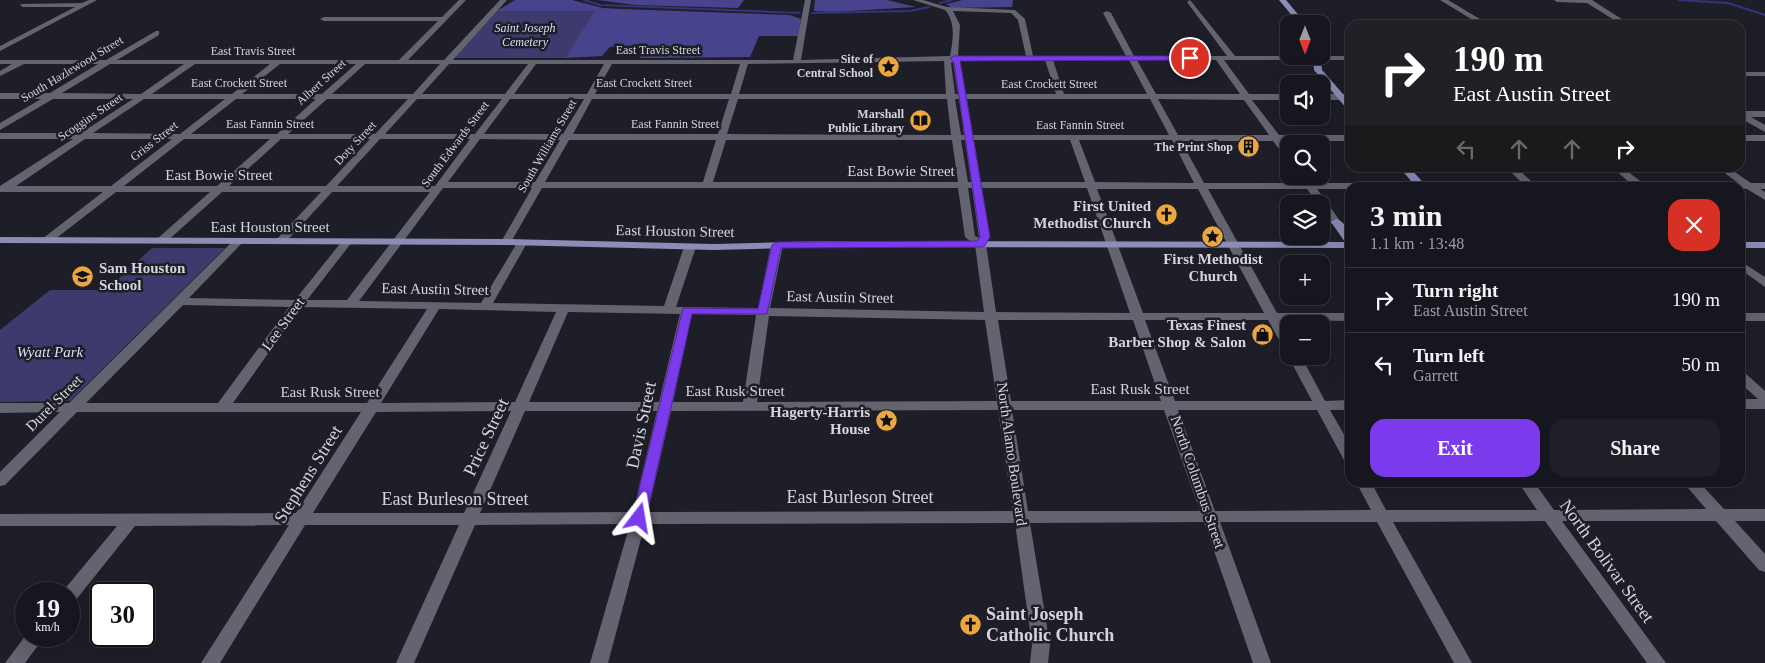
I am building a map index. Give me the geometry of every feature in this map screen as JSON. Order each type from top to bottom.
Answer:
[{"type":"main road","points":[[1282,0],[1295,15]]},
{"type":"main road","points":[[1317,65],[1318,70],[1345,96]]},
{"type":"main road","points":[[1409,172],[1418,182]]},
{"type":"main road","points":[[1336,222],[1345,222]]},
{"type":"main road","points":[[1336,222],[1345,236]]},
{"type":"main road","name":"East Houston Street","points":[[0,240],[506,242],[690,246],[1345,243]]},
{"type":"main road","points":[[1745,245],[1765,245]]},
{"type":"street","points":[[0,49],[94,0]]},
{"type":"street","points":[[401,62],[463,0]]},
{"type":"street","name":"Doty Street","points":[[280,242],[504,0]]},
{"type":"street","points":[[798,62],[808,0]]},
{"type":"street","points":[[916,0],[947,9],[1013,11],[1021,19],[1030,58]]},
{"type":"street","points":[[1443,0],[1477,20]]},
{"type":"street","points":[[1557,0],[1588,1],[1620,20]]},
{"type":"street","points":[[1190,2],[1233,58]]},
{"type":"street","points":[[23,5],[83,5]]},
{"type":"street","points":[[947,9],[954,18],[956,40],[954,58],[957,62],[963,96],[985,237],[980,244],[970,237],[950,96],[947,62],[954,58]]},
{"type":"street","points":[[1107,13],[1280,331]]},
{"type":"street","points":[[324,19],[442,20]]},
{"type":"street","name":"South Hazlewood Street","points":[[0,127],[156,33]]},
{"type":"street","points":[[7,37],[21,37]]},
{"type":"street","name":"East Travis Street","points":[[0,62],[798,62],[954,58],[1280,57]]},
{"type":"street","name":"East Travis Street","points":[[1330,57],[1345,58]]},
{"type":"street","points":[[1048,58],[1061,97]]},
{"type":"street","points":[[1218,58],[1280,144]]},
{"type":"street","points":[[0,74],[24,62]]},
{"type":"street","name":"Scoggins Street","points":[[2,190],[193,62]]},
{"type":"street","name":"Griss Street","points":[[46,241],[278,62]]},
{"type":"street","name":"Albert Street","points":[[161,241],[363,62]]},
{"type":"street","name":"South Edwards Street","points":[[351,303],[534,62]]},
{"type":"street","name":"South Williams Street","points":[[506,242],[610,62]]},
{"type":"street","points":[[707,185],[745,62]]},
{"type":"street","points":[[1745,74],[1765,74]]},
{"type":"street","name":"East Crockett Street","points":[[0,96],[1280,97]]},
{"type":"street","points":[[1330,97],[1345,97]]},
{"type":"street","points":[[1745,114],[1765,114]]},
{"type":"street","points":[[1745,117],[1765,129]]},
{"type":"street","name":"East Fannin Street","points":[[0,136],[1345,138]]},
{"type":"street","name":"North Columbus Street","points":[[1074,138],[1114,244],[1262,663]]},
{"type":"street","points":[[1745,138],[1765,138]]},
{"type":"street","points":[[1516,172],[1527,182]]},
{"type":"street","points":[[1623,172],[1636,182]]},
{"type":"street","points":[[1729,172],[1744,182]]},
{"type":"street","points":[[1745,183],[1765,196]]},
{"type":"street","name":"East Bowie Street","points":[[2,190],[328,190],[539,185],[1345,186]]},
{"type":"street","points":[[1310,186],[1336,222]]},
{"type":"street","name":"East Bowie Street","points":[[1745,186],[1765,186]]},
{"type":"street","name":"Durel Street","points":[[0,481],[238,242]]},
{"type":"street","name":"Lee Street","points":[[222,408],[298,303],[347,242]]},
{"type":"street","points":[[485,306],[522,243]]},
{"type":"street","name":"North Alamo Boulevard","points":[[980,244],[1040,645],[1039,663]]},
{"type":"street","points":[[749,407],[763,312],[777,245]]},
{"type":"street","points":[[669,310],[690,246]]},
{"type":"street","points":[[1745,268],[1765,283]]},
{"type":"street","name":"East Austin Street","points":[[179,302],[351,303],[992,316],[1345,317]]},
{"type":"street","name":"Stephens Street","points":[[210,663],[436,305]]},
{"type":"street","name":"Price Street","points":[[405,663],[564,308]]},
{"type":"street","name":"Davis Street","points":[[599,663],[639,518],[687,310]]},
{"type":"street","points":[[1745,317],[1765,318]]},
{"type":"street","points":[[1299,365],[1345,449]]},
{"type":"street","points":[[1745,380],[1765,398]]},
{"type":"street","points":[[1745,404],[1765,404]]},
{"type":"street","name":"East Rusk Street","points":[[0,408],[1345,405]]},
{"type":"street","points":[[1366,487],[1463,663]]},
{"type":"street","name":"North Bolivar Street","points":[[1529,487],[1657,663]]},
{"type":"street","points":[[1695,487],[1765,565]]},
{"type":"street","name":"East Burleson Street","points":[[0,520],[1765,515]]},
{"type":"street","points":[[80,583],[131,520]]},
{"type":"street","points":[[14,663],[27,647]]},
{"type":"green space","name":"Saint Joseph Cemetery","points":[[497,11],[596,11],[565,58],[455,58]]},
{"type":"green space","name":"Wyatt Park","points":[[152,248],[225,248],[70,401],[0,402],[0,330],[50,290],[106,290]]},
{"type":"shaded area","points":[[515,0],[572,0],[603,8],[790,15],[801,19],[798,36],[759,36],[750,57],[640,58],[645,46],[610,47],[602,56],[565,58],[595,11],[497,11]]},
{"type":"shaded area","points":[[597,0],[744,0],[738,8],[635,5]]},
{"type":"shaded area","points":[[815,0],[887,0],[916,7],[833,12],[814,11]]},
{"type":"shaded area","points":[[963,0],[1013,0],[1012,7],[952,8],[946,4]]},
{"type":"waterway","points":[[584,0],[600,5],[800,13]]},
{"type":"waterway","points":[[940,3],[952,0]]},
{"type":"waterway","points":[[1679,0],[1728,3],[1765,15]]},
{"type":"waterway","points":[[812,13],[910,11],[929,7]]},
{"type":"place","name":"Site of Central School","points":[[889,66]]},
{"type":"place","name":"Marshall Public Library","points":[[920,121]]},
{"type":"place","name":"The Print Shop","points":[[1249,147]]},
{"type":"place","name":"First United Methodist Church","points":[[1167,215]]},
{"type":"place","name":"First Methodist Church","points":[[1213,236]]},
{"type":"place","name":"Sam Houston School","points":[[83,277]]},
{"type":"place","name":"Texas Finest Barber Shop & Salon","points":[[1262,334]]},
{"type":"place","name":"Hagerty-Harris House","points":[[886,421]]},
{"type":"place","name":"Saint Joseph Catholic Church","points":[[970,624]]},
{"type":"route","points":[[639,518],[687,310],[763,312],[777,245],[980,244],[985,237],[963,96],[957,62],[954,58],[1190,58]]}]
